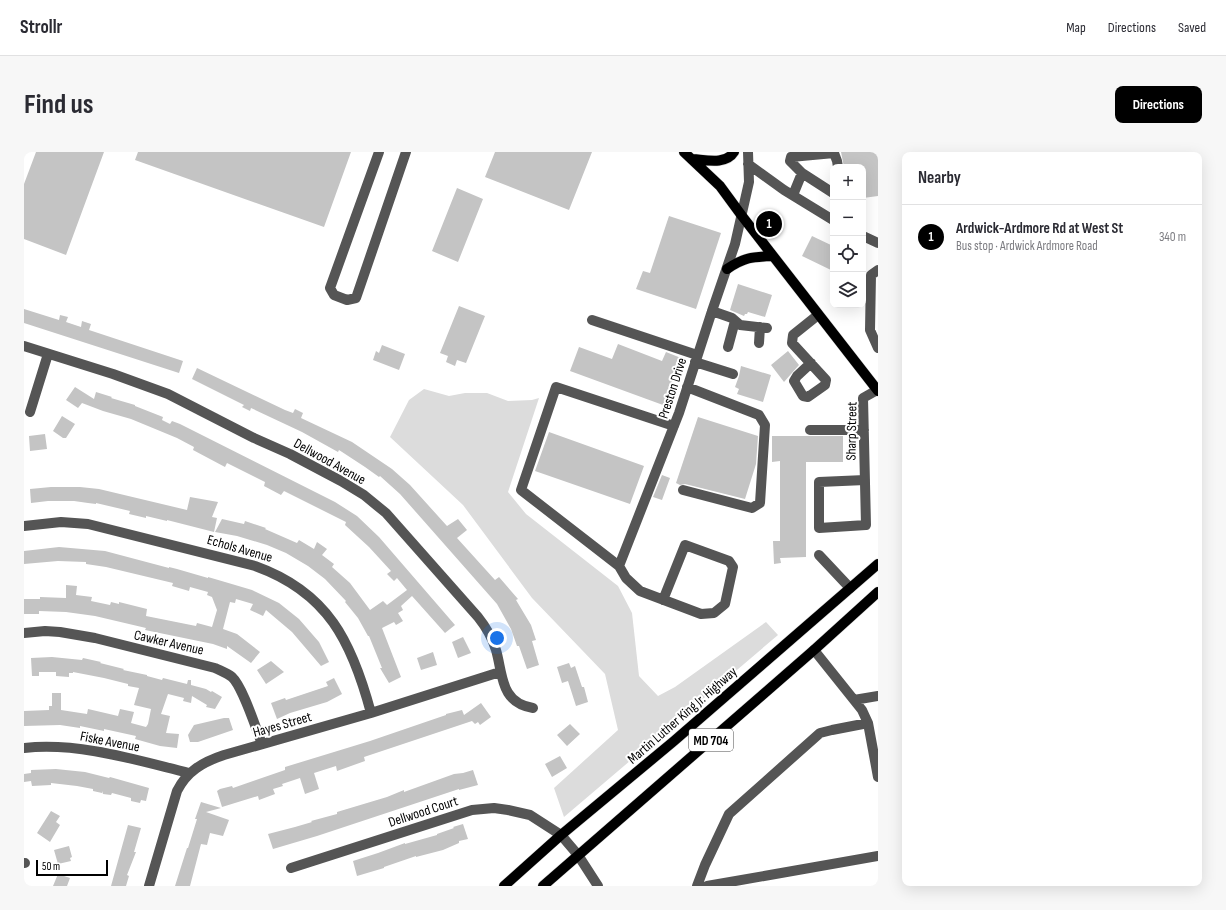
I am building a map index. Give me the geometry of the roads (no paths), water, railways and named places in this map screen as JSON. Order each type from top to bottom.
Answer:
[{"type":"main road","points":[[684,152],[720,186],[877,390]]},
{"type":"main road","points":[[693,159],[719,161],[731,157],[734,152]]},
{"type":"main road","points":[[727,269],[740,261],[756,256],[773,256]]},
{"type":"main road","name":"Martin Luther King Jr. Highway","points":[[504,886],[561,835],[674,741],[878,564]]},
{"type":"main road","name":"MD 704","points":[[543,886],[814,650],[878,592]]},
{"type":"street","points":[[378,152],[330,288],[334,295],[347,300],[356,298],[406,152]]},
{"type":"street","name":"Preston Drive","points":[[619,566],[674,426],[736,244],[749,182],[748,152]]},
{"type":"street","points":[[830,191],[802,173],[790,161],[791,157],[834,154],[838,164]]},
{"type":"street","points":[[748,164],[793,196],[830,218]]},
{"type":"street","points":[[793,196],[802,173]]},
{"type":"street","points":[[866,237],[878,243]]},
{"type":"street","points":[[878,270],[871,275],[870,330],[878,348]]},
{"type":"street","points":[[712,311],[732,318],[740,325],[763,327],[759,343]]},
{"type":"street","points":[[810,363],[792,343],[793,335],[818,315]]},
{"type":"street","points":[[592,320],[733,374]]},
{"type":"street","points":[[728,347],[735,321]]},
{"type":"street","name":"Dellwood Avenue","points":[[24,346],[113,374],[168,394],[254,438],[290,454],[364,495],[386,513],[478,617],[489,632],[493,641],[505,689],[510,697],[520,705],[533,708]]},
{"type":"street","points":[[30,412],[48,354]]},
{"type":"street","points":[[663,600],[685,545],[729,561],[733,567],[725,604],[714,613],[701,614],[640,592],[626,578],[619,566],[521,490],[556,387],[674,426]]},
{"type":"street","points":[[683,490],[752,508],[760,503],[765,425],[759,415],[687,387]]},
{"type":"street","name":"Sharp Street","points":[[865,480],[819,482],[820,528],[866,525],[864,430],[863,398],[877,390]]},
{"type":"street","points":[[810,430],[864,430]]},
{"type":"street","name":"Echols Avenue","points":[[24,526],[61,522],[88,524],[255,566],[271,571],[286,579],[312,597],[320,605],[336,627],[354,662],[364,688],[371,713]]},
{"type":"street","points":[[819,555],[850,588]]},
{"type":"street","name":"Cawker Avenue","points":[[24,633],[60,632],[95,638],[215,668],[235,681],[246,702],[262,744]]},
{"type":"street","points":[[814,650],[862,710],[868,723],[878,777]]},
{"type":"street","name":"Hayes Street","points":[[149,886],[177,791],[189,773],[201,765],[214,758],[371,713],[500,672]]},
{"type":"street","points":[[854,700],[878,696]]},
{"type":"street","points":[[697,886],[705,865],[729,814],[820,734],[832,730],[868,723]]},
{"type":"street","name":"Fiske Avenue","points":[[24,748],[51,747],[83,750],[189,773]]},
{"type":"street","name":"Dellwood Court","points":[[291,868],[472,810],[494,808],[530,815],[561,835],[578,855],[598,886]]},
{"type":"street","points":[[708,886],[878,856]]},
{"type":"place","name":"Ardwick-Ardmore Rd at West St","points":[[769,224]]}]
